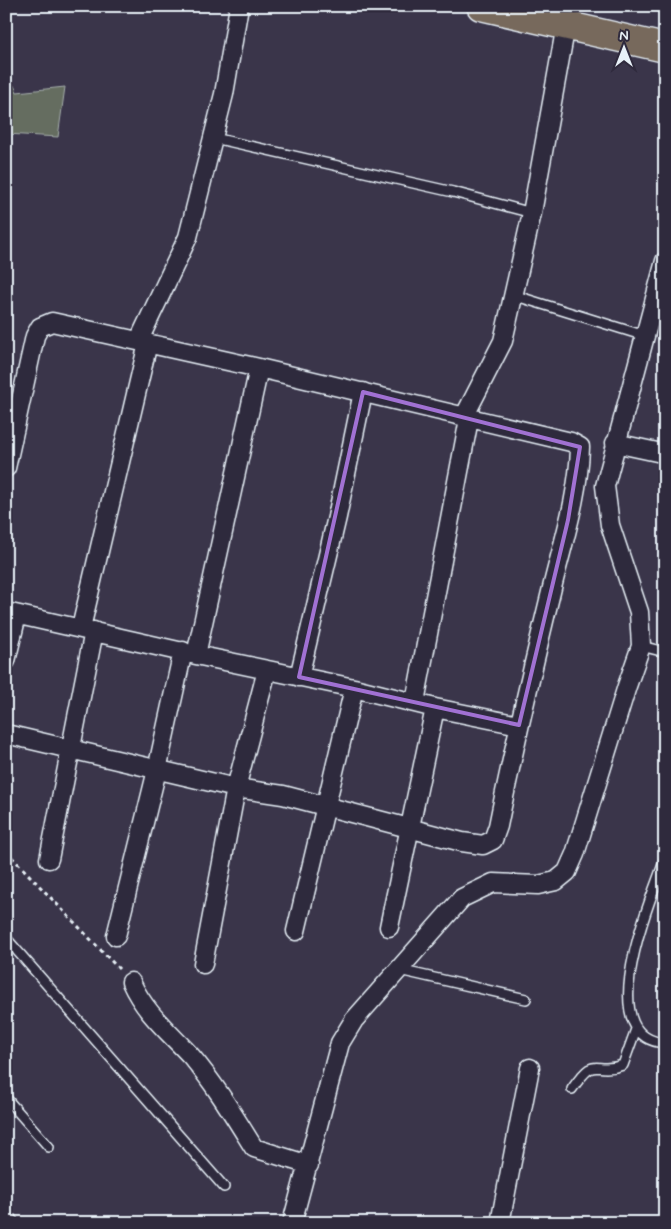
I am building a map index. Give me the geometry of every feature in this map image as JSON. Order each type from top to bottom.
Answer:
[{"type":"highway","points":[[481,6],[665,48]]},
{"type":"street","points":[[48,858],[72,748],[88,630],[143,342],[188,237],[224,94],[239,6]]},
{"type":"street","points":[[415,702],[467,418],[503,341],[532,213],[566,25]]},
{"type":"street","points":[[292,1223],[340,1043],[354,1020],[462,898],[492,883],[538,885],[556,881],[567,872],[575,854],[627,686],[642,646],[639,612],[610,525],[604,486],[665,261]]},
{"type":"street","points":[[6,468],[35,336],[40,327],[52,322],[362,392],[571,442],[580,447],[568,520],[519,725],[498,826],[492,840],[483,845],[410,829],[283,795],[236,788],[6,734]]},
{"type":"street","points":[[116,936],[157,770],[189,653],[259,368]]},
{"type":"street","points":[[299,677],[337,517],[362,392]]},
{"type":"street","points":[[615,443],[657,452]]},
{"type":"street","points":[[6,661],[12,614],[519,725]]},
{"type":"street","points":[[203,964],[236,788],[267,670]]},
{"type":"street","points":[[296,931],[354,688]]},
{"type":"street","points":[[389,927],[435,708]]},
{"type":"street","points":[[131,982],[140,1001],[151,1016],[191,1057],[217,1090],[254,1148],[309,1164]]},
{"type":"street","points":[[500,1223],[530,1068]]},
{"type":"lane","points":[[214,138],[452,192],[532,213]]},
{"type":"lane","points":[[513,295],[645,336]]},
{"type":"lane","points":[[642,646],[665,652]]},
{"type":"lane","points":[[665,859],[634,949],[628,982],[628,1003],[636,1028],[654,1042],[665,1043]]},
{"type":"lane","points":[[6,938],[224,1187]]},
{"type":"lane","points":[[398,970],[526,999]]},
{"type":"lane","points":[[572,1089],[585,1070],[592,1066],[617,1067],[623,1065],[636,1028]]},
{"type":"lane","points":[[6,1098],[48,1147]]},
{"type":"path","points":[[6,851],[131,982]]},
{"type":"highlighted area","points":[[363,392],[580,447],[568,520],[519,725],[299,677]]},
{"type":"green space","points":[[6,69],[17,92],[65,87],[58,137],[6,134]]}]
